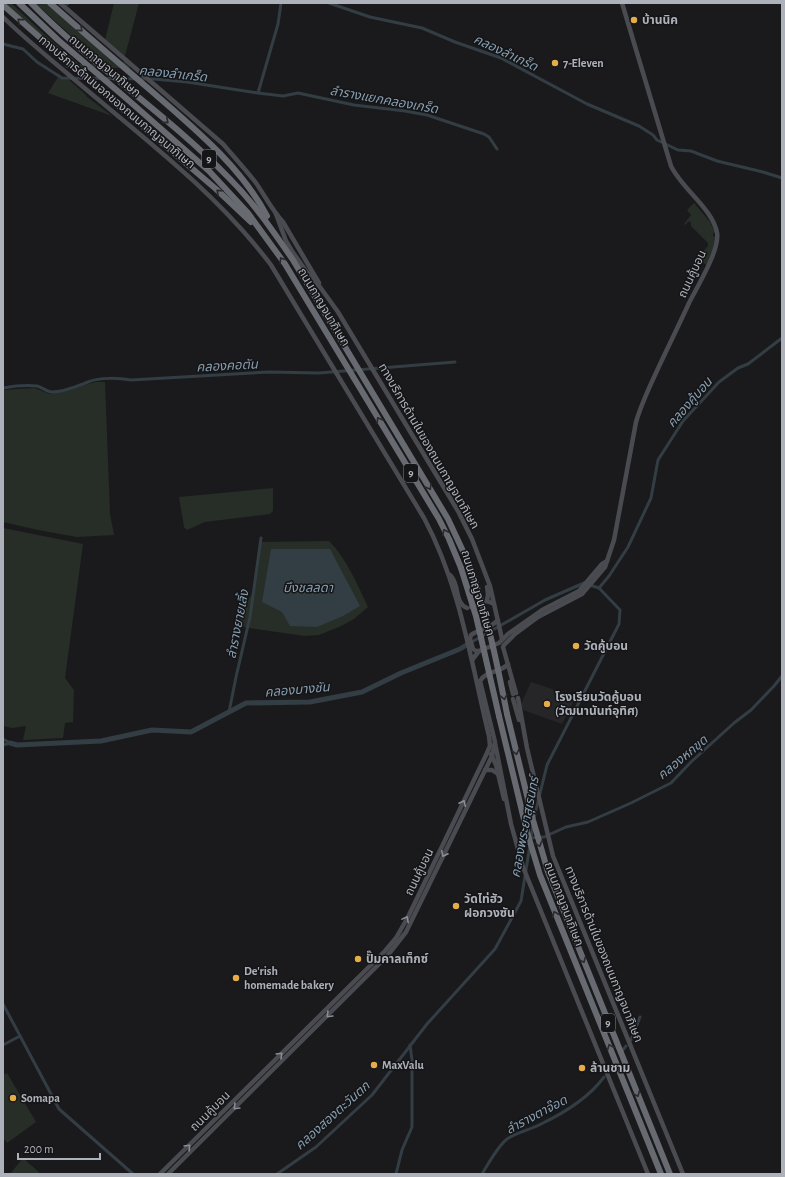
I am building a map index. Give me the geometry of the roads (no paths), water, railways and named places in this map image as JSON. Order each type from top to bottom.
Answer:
[{"type":"highway","name":"ถนนกาญจนาภิเษก","points":[[19,3],[58,40],[217,179],[259,227],[279,254],[439,519],[461,568],[474,610],[517,794],[540,875],[661,1174]]},
{"type":"highway","name":"ถนนกาญจนาภิเษก","points":[[30,3],[63,34],[137,95],[228,177],[274,230],[448,519],[469,564],[483,609],[526,792],[548,872],[670,1174]]},
{"type":"highway","points":[[50,3],[200,133],[251,191],[274,230]]},
{"type":"highway","points":[[3,5],[70,65],[216,189],[253,224],[259,227]]},
{"type":"main road","name":"ทางบริการด้านในของถนนกาญจนาภิเษก","points":[[60,3],[223,144],[256,184],[283,222],[320,287],[380,380],[455,505],[472,539],[490,586],[501,640]]},
{"type":"main road","name":"ถนนคู้บอน","points":[[503,647],[509,639],[530,622],[577,597],[604,567],[614,540],[639,410],[662,359],[705,272],[716,245],[717,234],[712,220],[677,178],[671,166],[622,3]]},
{"type":"main road","name":"ทางบริการด้านนอกของถนนกาญจนาภิเษก","points":[[3,17],[51,60],[168,158],[230,216],[252,241],[281,281],[424,518],[437,544],[449,574],[469,640],[472,660]]},
{"type":"main road","name":"ทางบริการด้านในของถนนกาญจนาภิเษก","points":[[276,214],[286,241],[306,271],[320,287]]},
{"type":"main road","points":[[286,241],[286,237],[288,235],[293,238]]},
{"type":"main road","points":[[449,574],[454,580],[460,602],[467,608]]},
{"type":"main road","points":[[487,580],[487,601]]},
{"type":"main road","name":"ถนนคู้บอน","points":[[168,1174],[357,983],[396,938],[408,917],[489,749],[489,736],[472,660],[479,651],[501,640],[542,610],[574,595],[585,588]]},
{"type":"main road","points":[[461,615],[467,608],[487,601],[494,604]]},
{"type":"main road","points":[[469,640],[471,635],[476,632],[498,623]]},
{"type":"main road","points":[[464,627],[470,632],[476,632]]},
{"type":"main road","points":[[475,672],[483,676],[505,668],[508,664],[501,640]]},
{"type":"main road","points":[[471,648],[474,651],[479,651]]},
{"type":"main road","name":"ทางบริการด้านในของถนนกาญจนาภิเษก","points":[[508,664],[554,856],[683,1174]]},
{"type":"main road","name":"ทางบริการด้านในของถนนกาญจนาภิเษก","points":[[505,668],[509,674],[515,696]]},
{"type":"main road","name":"ถนนคู้บอน","points":[[160,1174],[388,954],[406,932],[492,756],[494,742],[480,685],[480,681],[483,676]]},
{"type":"main road","points":[[494,742],[498,753],[516,843],[536,901],[648,1174]]},
{"type":"main road","points":[[489,749],[507,803]]},
{"type":"main road","points":[[484,760],[492,756]]},
{"type":"main road","points":[[492,756],[499,762]]},
{"type":"main road","points":[[485,770],[492,770],[498,774]]},
{"type":"water","name":"บึงชลลดา","points":[[271,549],[330,549],[360,606],[343,616],[317,627],[290,626],[282,612],[262,602]]},
{"type":"waterway","name":"คลองลำเกร็ด","points":[[3,44],[23,49],[37,62],[62,78],[154,79],[187,82],[258,93],[278,24],[281,3]]},
{"type":"waterway","name":"คลองลำเกร็ด","points":[[329,3],[370,17],[422,28],[455,42],[501,58],[587,104],[639,126],[653,135],[657,140],[678,150],[691,151],[717,161],[782,178]]},
{"type":"waterway","name":"ลำรางแยกคลองเกร็ด","points":[[258,93],[283,96],[298,93],[354,105],[427,115],[484,134],[489,137],[497,149]]},
{"type":"waterway","name":"คลองคู้บอน","points":[[599,588],[609,576],[628,547],[651,498],[658,460],[683,421],[719,382],[738,368],[748,364],[782,338]]},
{"type":"waterway","name":"คลองคอตัน","points":[[3,388],[37,386],[48,391],[57,392],[93,380],[115,378],[131,380],[269,372],[319,373],[455,362]]},
{"type":"waterway","name":"ลำรางยายเลิ้ง","points":[[229,712],[250,617],[261,538]]},
{"type":"waterway","name":"คลองพระยาสุเรนทร์","points":[[470,643],[545,600],[584,583],[599,588],[620,610],[619,624],[547,765],[534,818]]},
{"type":"waterway","name":"คลองบางชัน","points":[[10,743],[17,745],[101,741],[152,730],[191,732],[246,703],[310,702],[362,692],[401,673],[460,649],[468,644]]},
{"type":"waterway","name":"คลองหกขุด","points":[[531,838],[544,837],[566,827],[588,822],[671,783],[691,762],[734,723],[751,710],[782,676]]},
{"type":"waterway","name":"คลองบางชัน","points":[[3,739],[10,743]]},
{"type":"waterway","name":"คลองบางชัน","points":[[3,745],[10,743]]},
{"type":"waterway","name":"คลองพระยาสุเรนทร์","points":[[531,837],[533,825]]},
{"type":"waterway","name":"คลองพระยาสุเรนทร์","points":[[277,1174],[316,1147],[372,1095],[427,1024],[495,949],[521,901],[530,845]]},
{"type":"waterway","points":[[3,1004],[59,1109],[133,1174]]},
{"type":"waterway","name":"ลำรางตาจ๊อด","points":[[631,1040],[640,1017]]},
{"type":"waterway","points":[[3,1045],[20,1036]]},
{"type":"waterway","name":"คลองพระยาสุเรนทร์","points":[[396,1174],[402,1150],[412,1127],[412,1060],[410,1045]]},
{"type":"waterway","name":"ลำรางตาจ๊อด","points":[[622,1051],[626,1046]]},
{"type":"waterway","name":"ลำรางตาจ๊อด","points":[[608,1072],[611,1067]]},
{"type":"waterway","name":"ลำรางตาจ๊อด","points":[[482,1174],[490,1160],[507,1139],[550,1120],[575,1105],[591,1092],[604,1077]]},
{"type":"place","name":"บ้านนิค","points":[[634,20]]},
{"type":"place","name":"7-Eleven","points":[[555,63]]},
{"type":"place","name":"วัดคู้บอน","points":[[576,646]]},
{"type":"place","name":"โรงเรียนวัดคู้บอน (วัฒนานันท์อุทิศ)","points":[[547,704]]},
{"type":"place","name":"วัดไท่ฮัว ฝอกวงซัน","points":[[456,906]]},
{"type":"place","name":"ปั๊มคาลเท็กซ์","points":[[358,959]]},
{"type":"place","name":"De'rish homemade bakery","points":[[236,978]]},
{"type":"place","name":"MaxValu","points":[[374,1065]]},
{"type":"place","name":"ล้านชาม","points":[[582,1068]]},
{"type":"place","name":"Somapa","points":[[13,1098]]},
{"type":"water label","name":"คลองสองตะวันตก","points":[[332,1115]]}]
